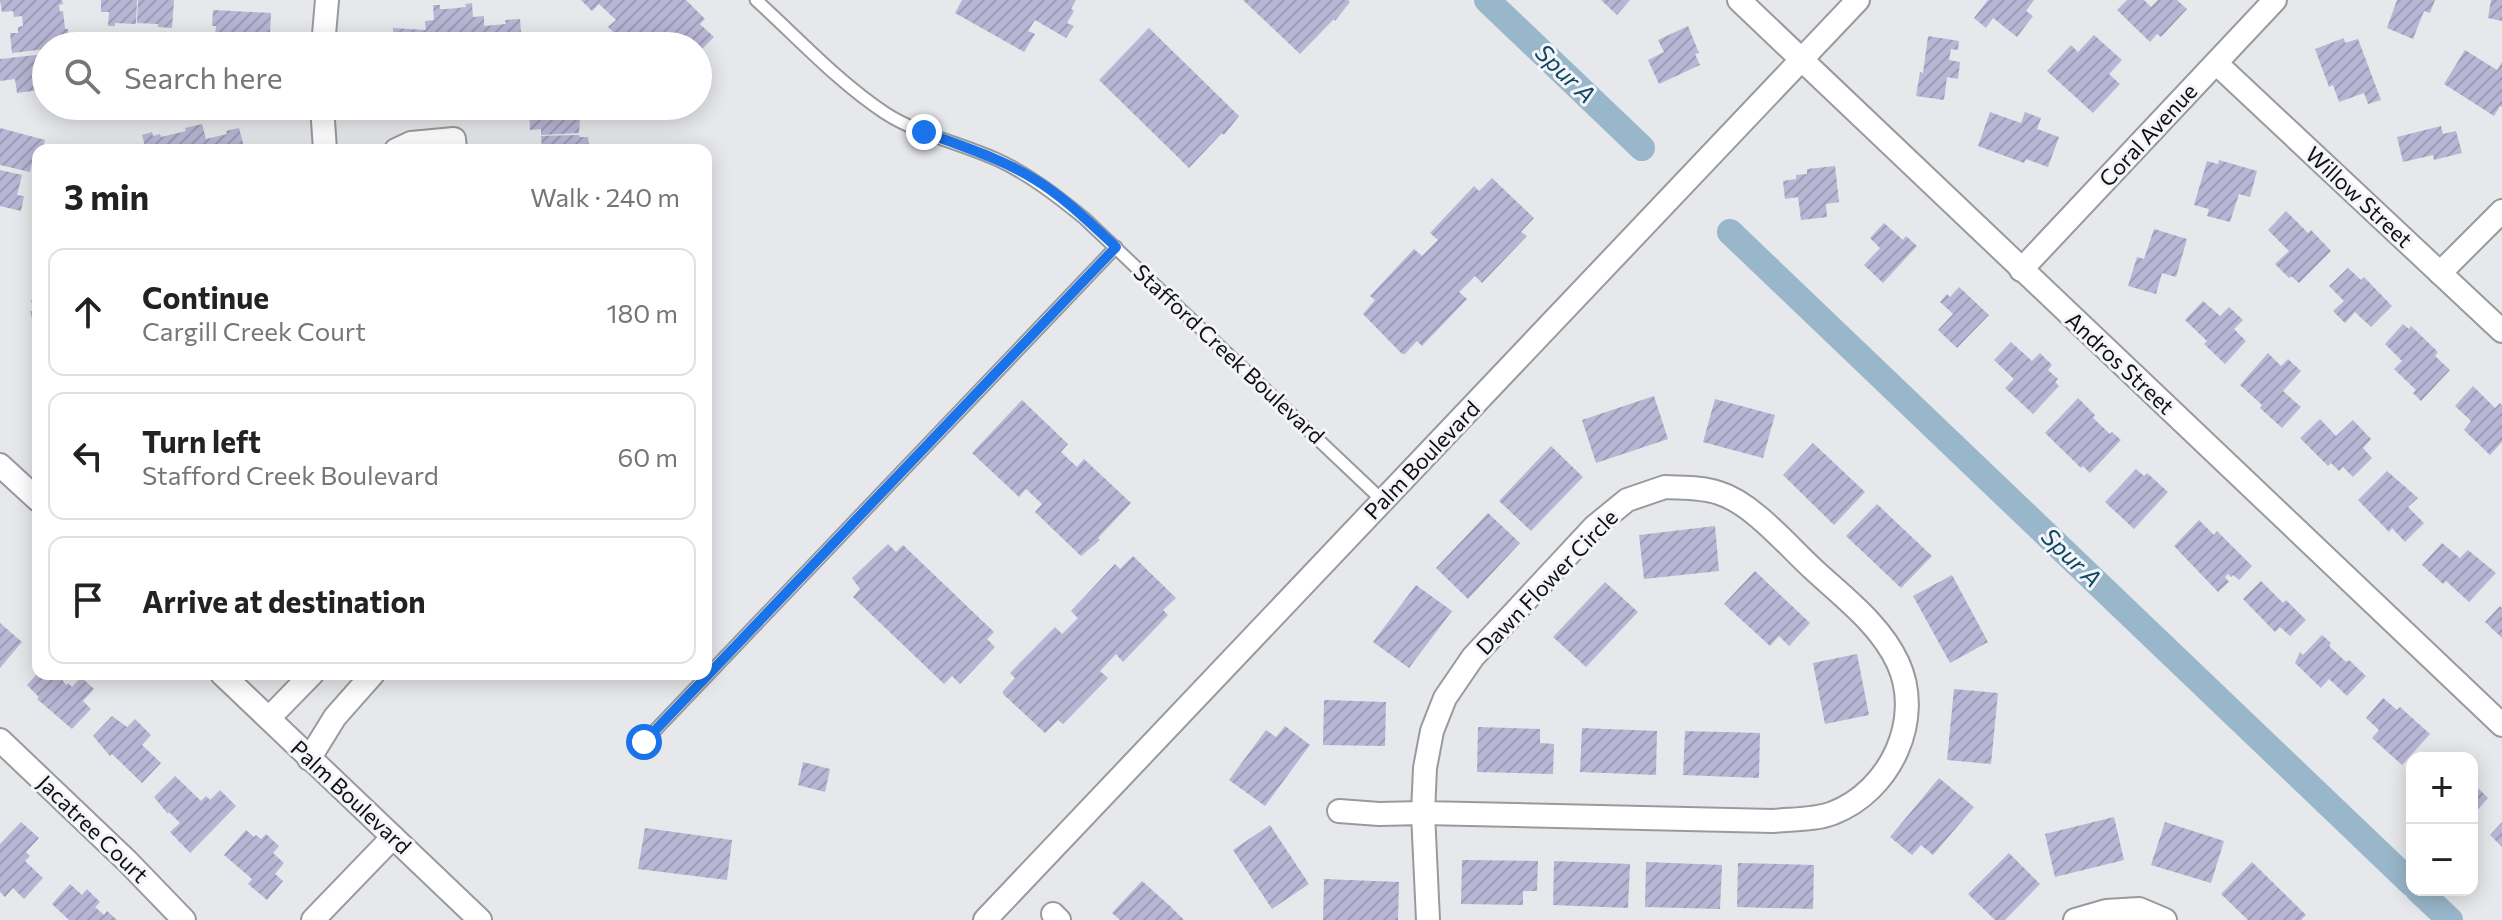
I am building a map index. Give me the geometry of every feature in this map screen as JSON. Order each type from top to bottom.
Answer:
[{"type":"street","points":[[324,32],[327,0]]},
{"type":"street","name":"Andros Street","points":[[1739,0],[2502,725]]},
{"type":"street","name":"Palm Boulevard","points":[[985,920],[1858,0]]},
{"type":"street","name":"Coral Avenue","points":[[2021,270],[2275,0]]},
{"type":"street","name":"Willow Street","points":[[2216,63],[2502,331]]},
{"type":"street","points":[[323,120],[325,144]]},
{"type":"street","points":[[409,144],[454,139],[454,144]]},
{"type":"street","points":[[2440,273],[2502,211]]},
{"type":"street","points":[[0,465],[32,494]]},
{"type":"street","name":"Dawn Flower Circle","points":[[1339,811],[1379,814],[1773,821],[1830,814],[1859,801],[1879,781],[1899,748],[1905,721],[1905,694],[1899,664],[1883,637],[1865,617],[1744,506],[1720,493],[1665,487],[1627,500],[1594,527],[1473,657],[1445,698],[1432,731],[1425,768],[1423,813]]},
{"type":"street","name":"Palm Boulevard","points":[[228,680],[480,920]]},
{"type":"street","points":[[269,718],[306,680]]},
{"type":"street","points":[[309,759],[335,717],[368,680]]},
{"type":"street","name":"Jacatree Court","points":[[0,740],[184,920]]},
{"type":"street","points":[[1423,813],[1428,920]]},
{"type":"street","points":[[313,920],[393,837]]},
{"type":"street","points":[[2075,920],[2106,911],[2139,909],[2165,920]]},
{"type":"lane","name":"Stafford Creek Boulevard","points":[[756,0],[852,89],[887,114],[997,160],[1035,180],[1084,218],[1383,501]]},
{"type":"lane","points":[[712,671],[1116,247]]},
{"type":"lane","points":[[644,742],[703,680]]},
{"type":"building","points":[[0,0],[62,0],[60,12],[63,11],[65,29],[68,32],[32,32],[32,51],[12,53],[10,33],[18,33],[18,27],[23,26],[22,16],[14,17],[13,11],[2,12]]},
{"type":"building","points":[[101,0],[137,0],[136,24],[115,23],[115,26],[108,26],[109,12],[101,12]]},
{"type":"building","points":[[138,0],[174,0],[172,28],[137,23]]},
{"type":"building","points":[[581,0],[686,0],[705,19],[700,24],[709,32],[613,32],[608,27],[616,20],[599,4],[592,11]]},
{"type":"building","points":[[962,0],[1076,0],[1067,23],[1074,26],[1066,38],[1035,20],[1028,31],[1035,34],[1024,52],[955,13]]},
{"type":"building","points":[[1243,0],[1348,0],[1350,2],[1300,54]]},
{"type":"building","points":[[1601,0],[1630,0],[1617,15]]},
{"type":"building","points":[[1988,0],[2034,0],[2026,11],[2033,16],[2017,37],[1993,18],[1986,28],[1974,18]]},
{"type":"building","points":[[2127,0],[2144,0],[2151,7],[2158,0],[2177,0],[2187,9],[2161,37],[2157,34],[2150,42],[2117,10]]},
{"type":"building","points":[[2397,0],[2435,0],[2430,13],[2424,11],[2413,39],[2387,28]]},
{"type":"building","points":[[2491,0],[2502,0],[2502,21],[2488,18]]},
{"type":"building","points":[[472,3],[473,17],[484,16],[484,26],[520,19],[521,32],[393,32],[393,28],[426,30],[425,21],[434,20],[433,5],[447,9],[466,7],[465,4]]},
{"type":"building","points":[[213,10],[271,13],[270,32],[215,32],[216,26],[212,26]]},
{"type":"building","points":[[1688,26],[1699,53],[1695,54],[1700,65],[1659,84],[1648,60],[1664,52],[1658,40]]},
{"type":"building","points":[[1149,28],[1239,116],[1189,168],[1099,80]]},
{"type":"building","points":[[2094,35],[2122,60],[2109,74],[2120,84],[2093,113],[2047,71],[2071,45],[2078,52]]},
{"type":"building","points":[[1928,36],[1959,41],[1958,50],[1951,49],[1949,60],[1960,62],[1958,79],[1947,77],[1944,100],[1916,96]]},
{"type":"building","points":[[2344,38],[2345,43],[2358,39],[2381,100],[2368,104],[2364,93],[2339,102],[2333,85],[2329,87],[2315,49]]},
{"type":"building","points":[[2465,50],[2497,70],[2502,62],[2502,107],[2494,116],[2444,84]]},
{"type":"building","points":[[32,55],[32,91],[17,93],[15,79],[0,81],[0,59]]},
{"type":"building","points":[[1990,112],[2021,123],[2025,112],[2041,118],[2037,129],[2059,137],[2048,167],[2026,159],[2024,163],[1978,146]]},
{"type":"building","points":[[530,120],[580,120],[579,133],[541,135],[541,129],[530,130]]},
{"type":"building","points":[[202,124],[206,139],[239,128],[243,144],[144,144],[142,135],[152,132],[153,136],[160,134],[161,137],[186,131],[185,128]]},
{"type":"building","points":[[2441,126],[2443,134],[2456,131],[2462,153],[2434,160],[2433,155],[2403,162],[2397,137]]},
{"type":"building","points":[[0,128],[45,140],[44,144],[32,144],[30,172],[0,165]]},
{"type":"building","points":[[579,135],[588,137],[589,144],[542,144],[541,136]]},
{"type":"building","points":[[2219,160],[2257,171],[2250,197],[2239,194],[2230,222],[2207,216],[2209,209],[2194,205],[2207,161],[2218,164]]},
{"type":"building","points":[[1835,166],[1839,202],[1826,204],[1827,217],[1801,220],[1798,197],[1785,199],[1783,181],[1807,174],[1807,169]]},
{"type":"building","points":[[0,170],[22,175],[17,195],[24,196],[21,211],[0,206]]},
{"type":"building","points":[[1492,178],[1534,218],[1521,232],[1527,236],[1482,283],[1475,276],[1459,292],[1467,299],[1422,346],[1417,341],[1402,354],[1363,314],[1375,300],[1370,296],[1414,249],[1422,256],[1438,240],[1430,233],[1474,186],[1479,191]]},
{"type":"building","points":[[2286,211],[2308,233],[2311,230],[2331,251],[2299,283],[2275,264],[2289,251],[2268,230]]},
{"type":"building","points":[[1884,223],[1903,240],[1906,236],[1917,246],[1883,283],[1864,265],[1880,248],[1870,238]]},
{"type":"building","points":[[2154,229],[2187,239],[2176,277],[2162,273],[2156,294],[2128,286],[2137,257],[2144,259]]},
{"type":"building","points":[[2348,268],[2361,280],[2364,277],[2392,306],[2371,327],[2355,312],[2345,323],[2333,311],[2344,301],[2329,286]]},
{"type":"building","points":[[1959,287],[1989,315],[1957,348],[1938,330],[1953,314],[1940,302]]},
{"type":"building","points":[[2203,301],[2220,316],[2229,307],[2243,320],[2234,329],[2246,341],[2225,364],[2185,320]]},
{"type":"building","points":[[2403,324],[2409,329],[2411,326],[2438,352],[2435,356],[2450,370],[2421,401],[2413,393],[2416,390],[2394,369],[2402,361],[2385,344]]},
{"type":"building","points":[[2011,342],[2032,361],[2040,353],[2052,365],[2048,370],[2058,379],[2055,382],[2059,386],[2033,414],[2005,388],[2014,379],[1994,360]]},
{"type":"building","points":[[2268,353],[2281,366],[2288,359],[2301,371],[2283,391],[2301,407],[2282,428],[2240,385]]},
{"type":"building","points":[[2473,386],[2495,408],[2500,403],[2502,405],[2502,442],[2490,455],[2464,430],[2471,421],[2455,406]]},
{"type":"building","points":[[1654,396],[1668,439],[1596,463],[1582,420]]},
{"type":"building","points":[[2078,398],[2095,415],[2093,418],[2121,440],[2090,473],[2045,433]]},
{"type":"building","points":[[1715,399],[1775,415],[1763,458],[1703,442]]},
{"type":"building","points":[[1022,400],[1068,444],[1061,452],[1077,467],[1084,459],[1131,503],[1098,538],[1100,540],[1081,556],[1035,512],[1042,504],[1026,489],[1019,497],[972,453]]},
{"type":"building","points":[[2320,419],[2336,436],[2353,420],[2371,439],[2363,448],[2372,458],[2353,477],[2343,467],[2339,471],[2331,463],[2328,466],[2300,438]]},
{"type":"building","points":[[1813,443],[1865,492],[1834,525],[1783,475]]},
{"type":"building","points":[[1551,446],[1583,477],[1531,531],[1499,501]]},
{"type":"building","points":[[2136,469],[2144,476],[2147,473],[2168,492],[2134,529],[2105,502]]},
{"type":"building","points":[[2387,471],[2418,498],[2408,507],[2424,523],[2405,542],[2392,528],[2389,532],[2358,500]]},
{"type":"building","points":[[1877,504],[1932,556],[1901,588],[1846,536]]},
{"type":"building","points":[[1488,513],[1520,543],[1468,599],[1436,568]]},
{"type":"building","points":[[2199,520],[2214,535],[2217,531],[2252,566],[2239,580],[2228,574],[2225,577],[2229,582],[2218,592],[2174,546]]},
{"type":"building","points":[[1715,526],[1719,571],[1644,579],[1639,535]]},
{"type":"building","points":[[2442,543],[2460,558],[2468,550],[2496,573],[2469,602],[2422,565]]},
{"type":"building","points":[[888,544],[896,552],[903,545],[994,632],[987,639],[995,647],[960,684],[952,676],[944,684],[853,597],[860,589],[852,578]]},
{"type":"building","points":[[1133,556],[1176,598],[1163,610],[1168,615],[1123,662],[1116,654],[1100,671],[1108,678],[1063,724],[1058,720],[1045,733],[1003,694],[1015,678],[1010,673],[1055,627],[1062,634],[1078,618],[1071,611],[1115,564],[1120,569]]},
{"type":"building","points":[[1755,571],[1810,623],[1789,646],[1779,636],[1770,646],[1724,604]]},
{"type":"building","points":[[1952,575],[1988,642],[1950,663],[1913,596]]},
{"type":"building","points":[[2261,581],[2306,620],[2290,636],[2280,627],[2275,632],[2243,599]]},
{"type":"building","points":[[1605,582],[1638,612],[1586,667],[1553,637]]},
{"type":"building","points":[[1416,585],[1452,611],[1409,668],[1373,642]]},
{"type":"building","points":[[2500,606],[2502,608],[2502,638],[2485,622]]},
{"type":"building","points":[[0,623],[22,642],[0,668]]},
{"type":"building","points":[[2322,635],[2346,662],[2349,660],[2366,676],[2347,696],[2329,679],[2321,688],[2295,663],[2300,652],[2303,655]]},
{"type":"building","points":[[1857,654],[1869,715],[1825,724],[1813,663]]},
{"type":"building","points":[[32,680],[62,680],[72,687],[78,680],[84,680],[94,689],[83,701],[91,709],[72,729],[37,699],[39,697],[27,685]]},
{"type":"building","points":[[1954,689],[1998,693],[1991,764],[1947,760]]},
{"type":"building","points":[[2383,698],[2397,710],[2400,707],[2430,734],[2414,752],[2406,752],[2406,761],[2402,765],[2372,738],[2379,730],[2366,718]]},
{"type":"building","points":[[1324,700],[1386,702],[1385,746],[1323,745]]},
{"type":"building","points":[[112,716],[127,727],[135,719],[151,735],[142,745],[161,763],[142,783],[112,754],[110,756],[93,736]]},
{"type":"building","points":[[1285,726],[1310,745],[1265,806],[1229,780],[1266,730],[1276,737]]},
{"type":"building","points":[[1478,727],[1540,729],[1540,743],[1554,744],[1553,774],[1477,772]]},
{"type":"building","points":[[1582,728],[1657,731],[1656,775],[1580,772]]},
{"type":"building","points":[[1685,731],[1760,733],[1759,778],[1683,775]]},
{"type":"building","points":[[803,762],[830,769],[825,792],[798,785]]},
{"type":"building","points":[[175,776],[201,801],[206,796],[210,800],[220,790],[236,806],[190,853],[170,832],[180,823],[154,797]]},
{"type":"building","points":[[1939,778],[1974,807],[1933,855],[1921,845],[1912,855],[1890,837]]},
{"type":"building","points":[[2478,788],[2488,798],[2478,809]]},
{"type":"building","points":[[2114,817],[2124,860],[2055,877],[2045,834]]},
{"type":"building","points":[[21,822],[39,838],[26,852],[30,856],[25,861],[43,878],[24,899],[13,888],[5,897],[0,892],[0,844]]},
{"type":"building","points":[[2165,822],[2224,841],[2211,883],[2151,865]]},
{"type":"building","points":[[2502,822],[2502,847],[2490,835]]},
{"type":"building","points":[[1270,825],[1309,884],[1272,909],[1233,850]]},
{"type":"building","points":[[645,828],[732,840],[727,880],[638,869]]},
{"type":"building","points":[[246,830],[261,839],[266,834],[279,846],[273,853],[284,863],[275,874],[283,881],[267,900],[248,884],[252,879],[224,855]]},
{"type":"building","points":[[2009,853],[2040,884],[2005,920],[1995,920],[1968,894]]},
{"type":"building","points":[[1462,860],[1538,861],[1537,891],[1523,891],[1523,905],[1461,904]]},
{"type":"building","points":[[1554,861],[1630,864],[1628,908],[1553,905]]},
{"type":"building","points":[[1646,862],[1722,865],[1720,909],[1645,907]]},
{"type":"building","points":[[2252,862],[2306,915],[2301,920],[2248,920],[2221,894]]},
{"type":"building","points":[[1738,863],[1814,865],[1813,909],[1737,907]]},
{"type":"building","points":[[1324,879],[1399,882],[1398,920],[1323,920]]},
{"type":"building","points":[[1142,881],[1184,920],[1120,920],[1112,913]]},
{"type":"building","points":[[70,884],[82,895],[87,889],[100,902],[95,907],[104,915],[107,911],[117,920],[69,920],[52,904]]},
{"type":"waterway","name":"Spur A","points":[[1487,0],[1642,148]]},
{"type":"waterway","name":"Spur A","points":[[1730,232],[2406,878]]},
{"type":"waterway","name":"Spur A","points":[[2424,896],[2450,920]]},
{"type":"route","points":[[644,742],[1116,247],[1035,180],[997,160],[924,132]]}]
